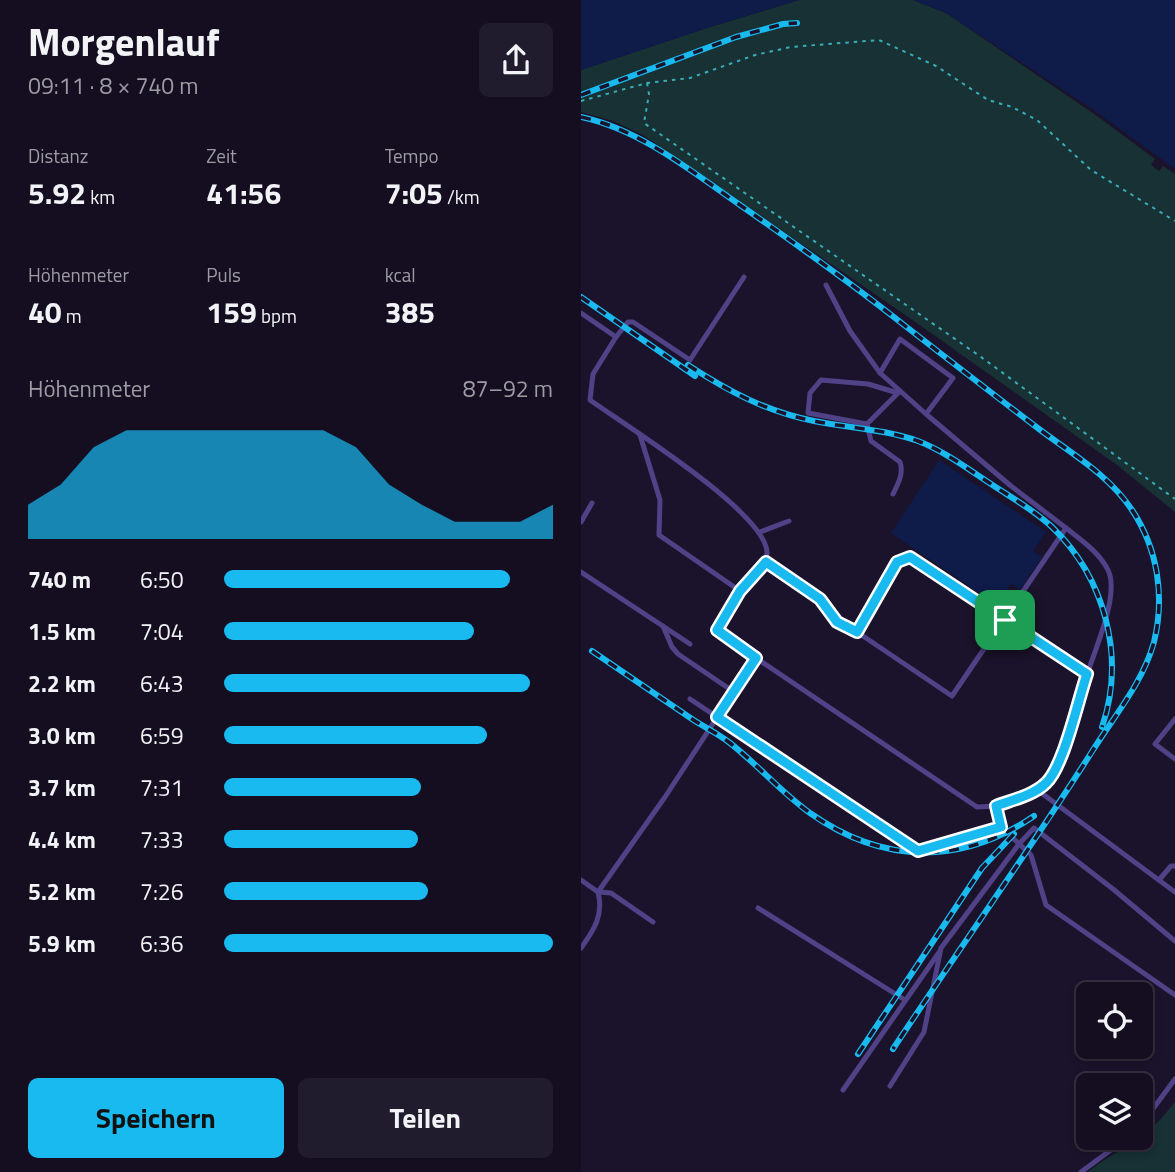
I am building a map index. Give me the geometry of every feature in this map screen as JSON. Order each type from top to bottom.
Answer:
[{"type":"lane","points":[[744,277],[690,360],[633,322],[628,322],[593,374],[590,400],[691,470],[760,532],[767,552],[766,562],[740,591],[717,630],[977,807],[996,806],[1045,784],[1059,764],[1111,596],[1112,581],[1109,571],[1098,556],[1066,528],[1011,486],[880,373],[850,331],[826,285]]},
{"type":"lane","points":[[581,313],[616,337]]},
{"type":"lane","points":[[880,373],[900,339],[953,378],[926,414]]},
{"type":"lane","points":[[867,424],[808,413],[810,393],[821,380],[868,384],[899,392]]},
{"type":"lane","points":[[867,424],[899,392]]},
{"type":"lane","points":[[867,424],[871,441],[901,462],[902,472],[893,494]]},
{"type":"lane","points":[[640,435],[660,500],[659,535],[740,591]]},
{"type":"lane","points":[[581,522],[592,503]]},
{"type":"lane","points":[[760,532],[789,522]]},
{"type":"lane","points":[[766,562],[820,599],[837,622],[857,632],[952,696],[1066,528]]},
{"type":"lane","points":[[857,632],[897,562],[910,557],[1087,674]]},
{"type":"lane","points":[[581,572],[690,644]]},
{"type":"lane","points":[[663,626],[678,654],[734,692]]},
{"type":"lane","points":[[581,948],[596,926],[600,914],[599,892],[756,658]]},
{"type":"lane","points":[[690,699],[918,851],[1001,827]]},
{"type":"lane","points":[[1175,719],[1155,744],[1175,759]]},
{"type":"lane","points":[[1036,789],[1175,892]]},
{"type":"lane","points":[[996,806],[1001,827],[1031,855],[1046,905],[1175,995]]},
{"type":"lane","points":[[843,1090],[941,948],[1034,828],[1175,941]]},
{"type":"lane","points":[[1159,880],[1171,866],[1175,866]]},
{"type":"lane","points":[[581,880],[599,892],[611,893],[653,922]]},
{"type":"lane","points":[[758,908],[905,1000]]},
{"type":"lane","points":[[890,1086],[924,1032],[941,948]]},
{"type":"lane","points":[[1153,1109],[1175,1079]]},
{"type":"lane","points":[[1081,1172],[1111,1150]]},
{"type":"path","points":[[581,101],[647,83],[690,78],[755,55],[791,47],[879,40],[936,66],[988,100],[1011,107],[1037,120],[1091,170],[1175,221]]},
{"type":"path","points":[[647,83],[649,94],[644,123],[1001,372],[1175,499]]},
{"type":"green space","points":[[799,0],[913,0],[946,13],[1155,159],[1151,165],[1159,171],[1163,166],[1175,174],[1175,512],[1117,465],[914,321],[643,135],[613,121],[581,112],[581,70]]},
{"type":"green space","points":[[1175,1102],[1175,1172],[1088,1172],[1121,1150],[1153,1150],[1153,1126]]},
{"type":"water","points":[[581,0],[799,0],[581,70]]},
{"type":"water","points":[[913,0],[1175,0],[1175,169],[1095,111],[946,13]]},
{"type":"water","points":[[939,460],[1046,532],[1033,551],[1042,557],[1020,590],[1011,584],[997,605],[891,533]]},
{"type":"railway","points":[[581,95],[736,37],[783,24],[797,23]]},
{"type":"railway","points":[[581,117],[624,131],[665,153],[864,294],[1101,476],[1123,497],[1148,541],[1157,574],[1159,608],[1154,642],[1143,671],[1128,698],[893,1049]]},
{"type":"railway","points":[[581,297],[695,376]]},
{"type":"railway","points":[[688,365],[733,392],[780,412],[814,421],[892,434],[928,445],[1023,504],[1052,527],[1086,570],[1106,620],[1112,673],[1102,727]]},
{"type":"railway","points":[[592,651],[730,743],[810,813],[837,830],[865,842],[893,850],[950,850],[978,844],[1034,816]]},
{"type":"railway","points":[[858,1054],[982,868],[1014,834]]},
{"type":"route","points":[[906,557],[910,557],[1005,620],[1087,674],[1059,764],[1045,784],[1019,798],[996,806],[1001,827],[918,851],[717,717],[756,658],[717,630],[740,591],[766,562],[820,599],[837,622],[857,632],[897,562],[906,557]]}]
